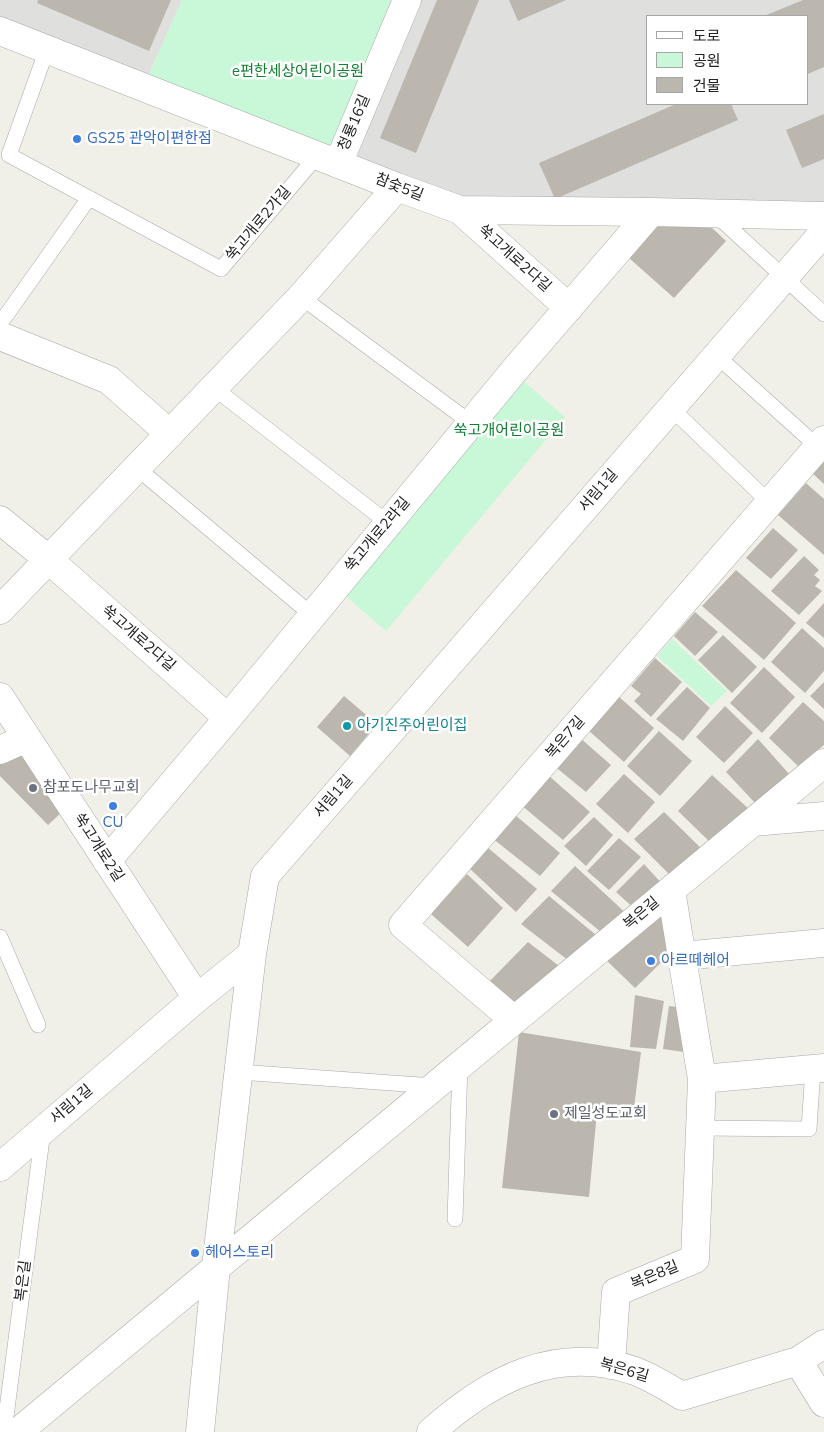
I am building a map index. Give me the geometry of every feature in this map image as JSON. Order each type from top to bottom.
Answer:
[{"type":"street","name":"청룡16길","points":[[327,160],[407,0]]},
{"type":"street","name":"참숯5길","points":[[0,31],[397,188],[460,210],[824,216]]},
{"type":"street","points":[[0,610],[302,297],[397,188]]},
{"type":"street","name":"쑥고개로2다길","points":[[460,210],[568,308]]},
{"type":"street","name":"쑥고개로2라길","points":[[107,861],[228,718],[471,423],[651,212]]},
{"type":"street","name":"서림1길","points":[[0,1167],[197,998],[252,954],[265,876],[824,232]]},
{"type":"street","points":[[0,336],[109,380],[170,434]]},
{"type":"street","name":"복은7길","points":[[514,1020],[403,925],[821,444]]},
{"type":"street","name":"쑥고개로2다길","points":[[0,520],[228,718]]},
{"type":"street","name":"쑥고개로2길","points":[[0,697],[197,998]]},
{"type":"street","points":[[0,750],[27,738]]},
{"type":"street","name":"복은길","points":[[18,1432],[824,763]]},
{"type":"street","points":[[753,822],[824,816]]},
{"type":"street","name":"복은8길","points":[[611,1365],[616,1292],[695,1259],[702,1079],[671,890]]},
{"type":"street","points":[[682,956],[824,943]]},
{"type":"street","points":[[200,1432],[216,1267],[252,954]]},
{"type":"street","points":[[702,1079],[818,1069]]},
{"type":"street","name":"복은6길","points":[[431,1432],[453,1412],[488,1388],[523,1372],[552,1364],[582,1361],[611,1365],[635,1372],[658,1382],[682,1396],[798,1361],[824,1344]]},
{"type":"street","points":[[798,1361],[824,1403]]},
{"type":"lane","name":"쑥고개로2가길","points":[[47,49],[9,155],[221,269],[327,160]]},
{"type":"lane","points":[[0,324],[89,198]]},
{"type":"lane","points":[[715,214],[824,314]]},
{"type":"lane","points":[[302,297],[471,423]]},
{"type":"lane","points":[[717,356],[821,444]]},
{"type":"lane","points":[[214,388],[388,523]]},
{"type":"lane","points":[[671,408],[770,503]]},
{"type":"lane","points":[[136,468],[312,616]]},
{"type":"lane","points":[[0,937],[38,1024]]},
{"type":"lane","points":[[455,1219],[460,1065]]},
{"type":"lane","points":[[700,1128],[809,1129],[818,1069]]},
{"type":"lane","points":[[239,1072],[434,1086]]},
{"type":"lane","name":"복은길","points":[[4,1432],[44,1130]]},
{"type":"shaded area","points":[[0,0],[182,0],[143,87],[0,31]]},
{"type":"shaded area","points":[[408,0],[824,0],[824,216],[460,210],[345,162]]},
{"type":"green space","name":"e편한세상어린이공원","points":[[182,0],[407,0],[338,164],[143,87]]},
{"type":"green space","name":"쑥고개어린이공원","points":[[513,372],[565,417],[386,631],[335,587]]},
{"type":"green space","points":[[672,639],[727,691],[711,706],[657,656]]},
{"type":"building","points":[[38,0],[171,0],[149,51],[37,3]]},
{"type":"building","points":[[437,0],[479,0],[416,153],[380,138]]},
{"type":"building","points":[[509,0],[566,0],[518,21]]},
{"type":"building","points":[[803,0],[824,0],[824,67],[809,74],[809,15],[766,15]]},
{"type":"building","points":[[674,105],[731,105],[738,120],[555,199],[539,163]]},
{"type":"building","points":[[824,114],[824,159],[802,168],[786,130]]},
{"type":"building","points":[[659,225],[709,225],[726,241],[674,298],[629,258]]},
{"type":"building","points":[[824,457],[824,484],[811,472]]},
{"type":"building","points":[[806,483],[824,499],[824,555],[778,515]]},
{"type":"building","points":[[773,528],[798,550],[771,579],[746,558]]},
{"type":"building","points":[[804,556],[819,570],[814,575],[820,580],[815,586],[822,591],[799,615],[771,591]]},
{"type":"building","points":[[736,570],[796,623],[764,660],[702,606]]},
{"type":"building","points":[[824,603],[824,638],[806,623]]},
{"type":"building","points":[[695,612],[718,632],[695,656],[674,636]]},
{"type":"building","points":[[802,628],[824,648],[824,671],[805,693],[771,662]]},
{"type":"building","points":[[723,635],[757,667],[732,693],[698,660]]},
{"type":"building","points":[[655,658],[682,682],[651,717],[634,701],[641,694],[631,686]]},
{"type":"building","points":[[764,667],[795,697],[762,733],[730,703]]},
{"type":"building","points":[[824,682],[824,709],[810,696]]},
{"type":"building","points":[[687,687],[710,708],[683,741],[656,719]]},
{"type":"building","points":[[617,695],[654,728],[624,762],[587,729]]},
{"type":"building","name":"아기진주어린이집","points":[[344,696],[377,724],[350,756],[317,727]]},
{"type":"building","points":[[803,702],[824,721],[824,745],[798,766],[769,738]]},
{"type":"building","points":[[725,706],[753,733],[724,763],[696,737]]},
{"type":"building","points":[[659,731],[692,761],[660,796],[627,766]]},
{"type":"building","points":[[579,737],[611,765],[586,792],[553,765]]},
{"type":"building","points":[[758,739],[790,775],[756,804],[726,772]]},
{"type":"building","name":"참포도나무교회","points":[[25,744],[63,811],[48,825],[0,776],[0,755]]},
{"type":"building","points":[[624,774],[655,802],[628,833],[596,804]]},
{"type":"building","points":[[548,775],[590,812],[563,840],[521,805]]},
{"type":"building","points":[[712,775],[751,811],[713,845],[678,811]]},
{"type":"building","points":[[664,812],[704,851],[672,877],[634,839]]},
{"type":"building","points":[[514,814],[560,853],[540,876],[492,838]]},
{"type":"building","points":[[594,817],[613,835],[586,866],[564,846]]},
{"type":"building","points":[[619,838],[641,857],[609,890],[587,871]]},
{"type":"building","points":[[487,847],[537,889],[516,912],[468,867]]},
{"type":"building","points":[[644,864],[664,886],[637,911],[616,892]]},
{"type":"building","points":[[575,866],[629,916],[607,937],[551,891]]},
{"type":"building","points":[[467,874],[503,908],[468,947],[431,914]]},
{"type":"building","points":[[549,896],[602,940],[573,964],[521,924]]},
{"type":"building","points":[[665,905],[672,952],[635,988],[603,957]]},
{"type":"building","points":[[528,942],[563,969],[516,1012],[485,986]]},
{"type":"building","points":[[635,995],[664,1001],[656,1049],[630,1047]]},
{"type":"building","points":[[669,1006],[684,1008],[691,1053],[663,1049]]},
{"type":"building","name":"제일성도교회","points":[[519,1032],[641,1052],[633,1116],[597,1112],[589,1197],[502,1188]]},
{"type":"place","name":"GS25 관악이편한점","points":[[77,139]]},
{"type":"place","name":"아기진주어린이집","points":[[347,726]]},
{"type":"place","name":"참포도나무교회","points":[[33,788]]},
{"type":"place","name":"CU","points":[[113,806]]},
{"type":"place","name":"아르떼헤어","points":[[651,961]]},
{"type":"place","name":"제일성도교회","points":[[554,1114]]},
{"type":"place","name":"헤어스토리","points":[[195,1253]]}]
